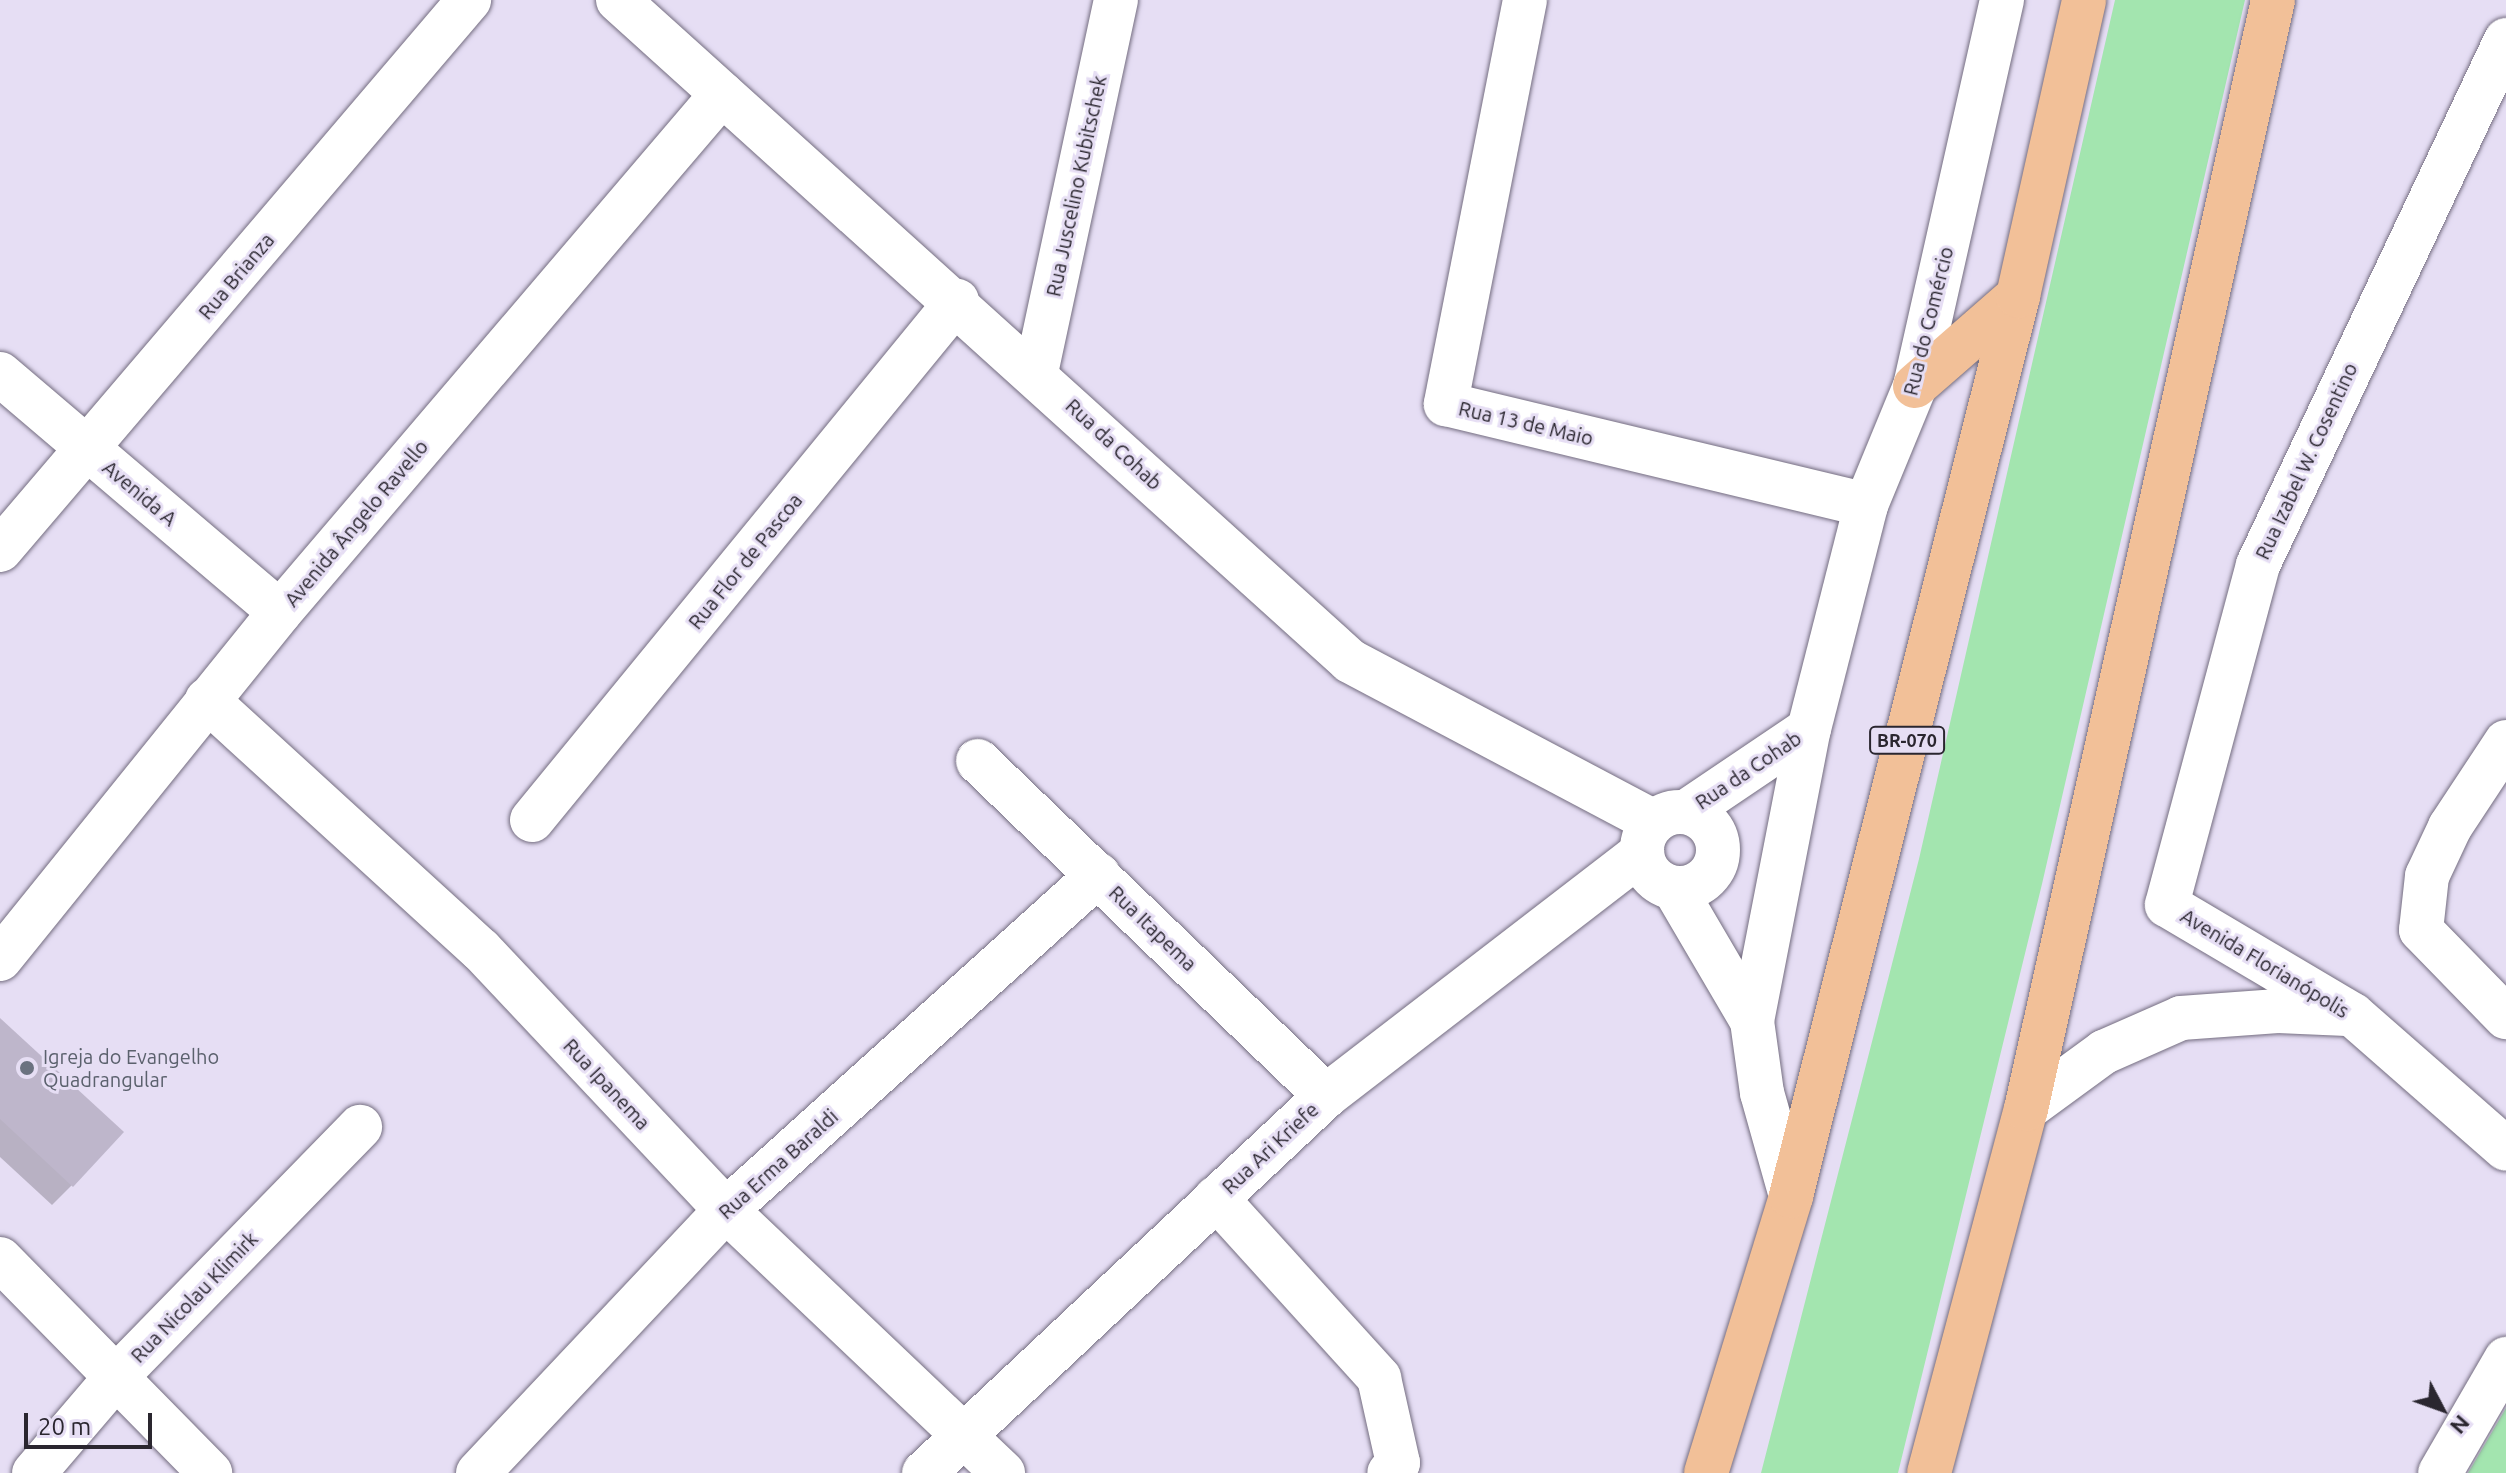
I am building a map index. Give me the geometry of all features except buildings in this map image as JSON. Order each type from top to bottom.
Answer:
[{"type":"highway","name":"BR-070","points":[[1706,1473],[1791,1196],[2018,296],[2084,0]]},
{"type":"highway","points":[[1929,1473],[2026,1109],[2273,0]]},
{"type":"highway","points":[[1915,386],[2018,296]]},
{"type":"street","name":"Rua Brianza","points":[[0,550],[89,450],[469,0]]},
{"type":"street","name":"Rua da Cohab","points":[[618,0],[957,301],[1350,661],[1661,829],[1809,729]]},
{"type":"street","name":"Rua Juscelino Kubitschek","points":[[1036,373],[1116,0]]},
{"type":"street","name":"Rua 13 de Maio","points":[[1525,0],[1446,404],[1866,505]]},
{"type":"street","name":"Rua do Comércio","points":[[1752,1021],[1809,729],[1866,505],[1915,386],[2002,0]]},
{"type":"street","name":"Rua Izabel W. Cosentino","points":[[2167,905],[2258,565],[2506,40]]},
{"type":"street","name":"Avenida Ângelo Ravello","points":[[0,959],[280,612],[722,94]]},
{"type":"street","name":"Rua Flor de Pascoa","points":[[532,820],[957,301]]},
{"type":"street","name":"Avenida A","points":[[0,374],[280,612]]},
{"type":"street","name":"Rua Ipanema","points":[[207,700],[481,950],[726,1210],[1003,1473]]},
{"type":"street","points":[[2506,742],[2450,827],[2427,876],[2421,930],[2506,1017]]},
{"type":"street","name":"Rua Itapema","points":[[978,761],[1326,1096]]},
{"type":"street","points":[[1661,829],[1714,830],[1719,847],[1716,865],[1706,879],[1674,888],[1658,882],[1646,870],[1661,829]]},
{"type":"street","name":"Rua Ari Kriefe","points":[[924,1473],[961,1435],[1326,1096],[1661,829]]},
{"type":"street","name":"Rua Erma Baraldi","points":[[478,1473],[726,1210],[1098,875]]},
{"type":"street","points":[[1674,888],[1752,1021],[1762,1093],[1791,1196]]},
{"type":"street","name":"Avenida Florianópolis","points":[[2167,905],[2353,1015],[2506,1149]]},
{"type":"street","points":[[2026,1109],[2104,1052],[2181,1018],[2278,1011],[2353,1015]]},
{"type":"street","name":"Rua Nicolau Klimirk","points":[[34,1473],[115,1378],[360,1127]]},
{"type":"street","points":[[1216,1198],[1379,1378],[1398,1463],[1389,1473]]},
{"type":"street","points":[[0,1259],[210,1473]]},
{"type":"street","points":[[2440,1473],[2506,1359]]},
{"type":"green space","points":[[2115,0],[2245,0],[2042,884],[1898,1473],[1761,1473],[1919,859]]},
{"type":"green space","points":[[2506,1408],[2506,1473],[2468,1473]]},
{"type":"place","name":"Igreja do Evangelho Quadrangular","points":[[27,1068]]}]
